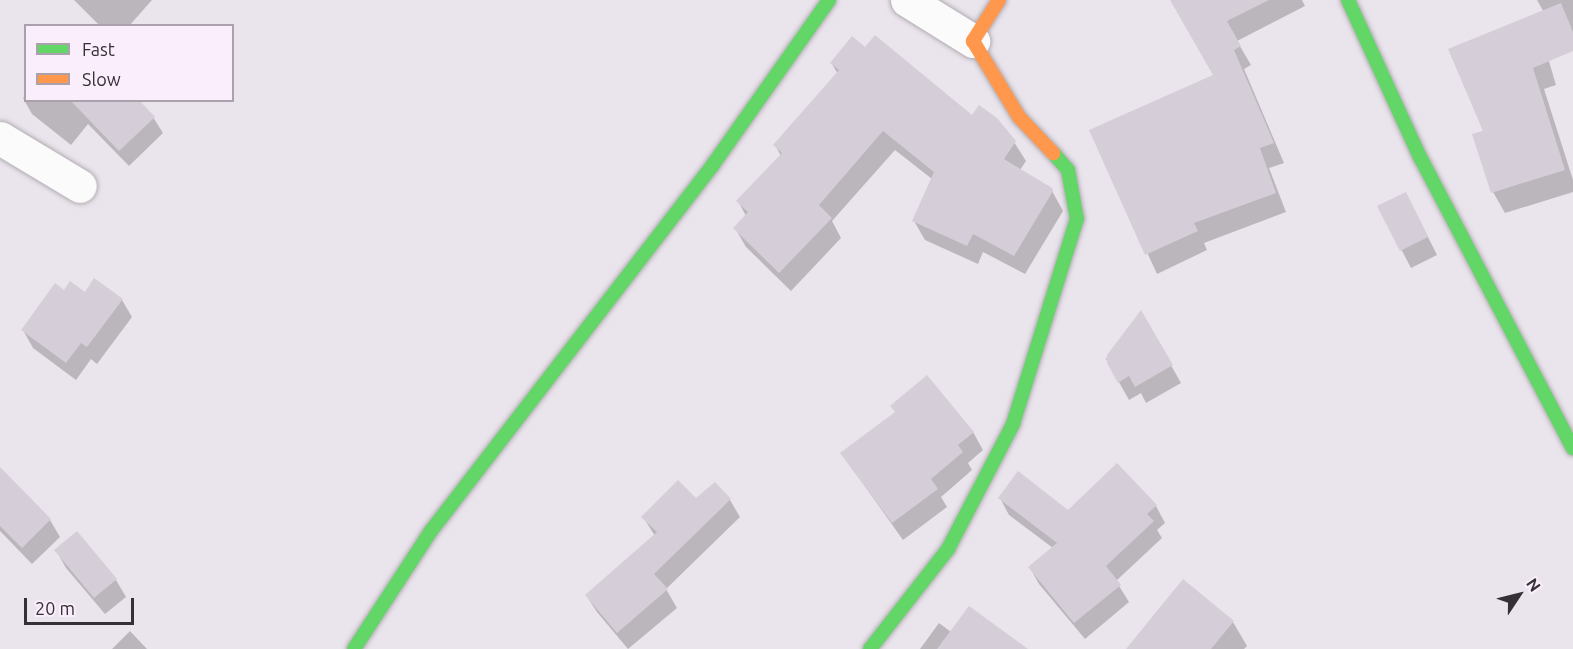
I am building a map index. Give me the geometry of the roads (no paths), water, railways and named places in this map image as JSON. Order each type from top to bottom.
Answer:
[{"type":"street","points":[[354,649],[431,531],[712,166],[807,36],[829,0]]},
{"type":"street","points":[[870,649],[948,549],[1013,424],[1077,219],[1068,170],[1019,117],[973,41],[907,0]]},
{"type":"street","points":[[973,41],[999,0]]},
{"type":"street","points":[[1348,0],[1380,76],[1420,157],[1573,448]]},
{"type":"street","points":[[0,138],[80,186]]}]
